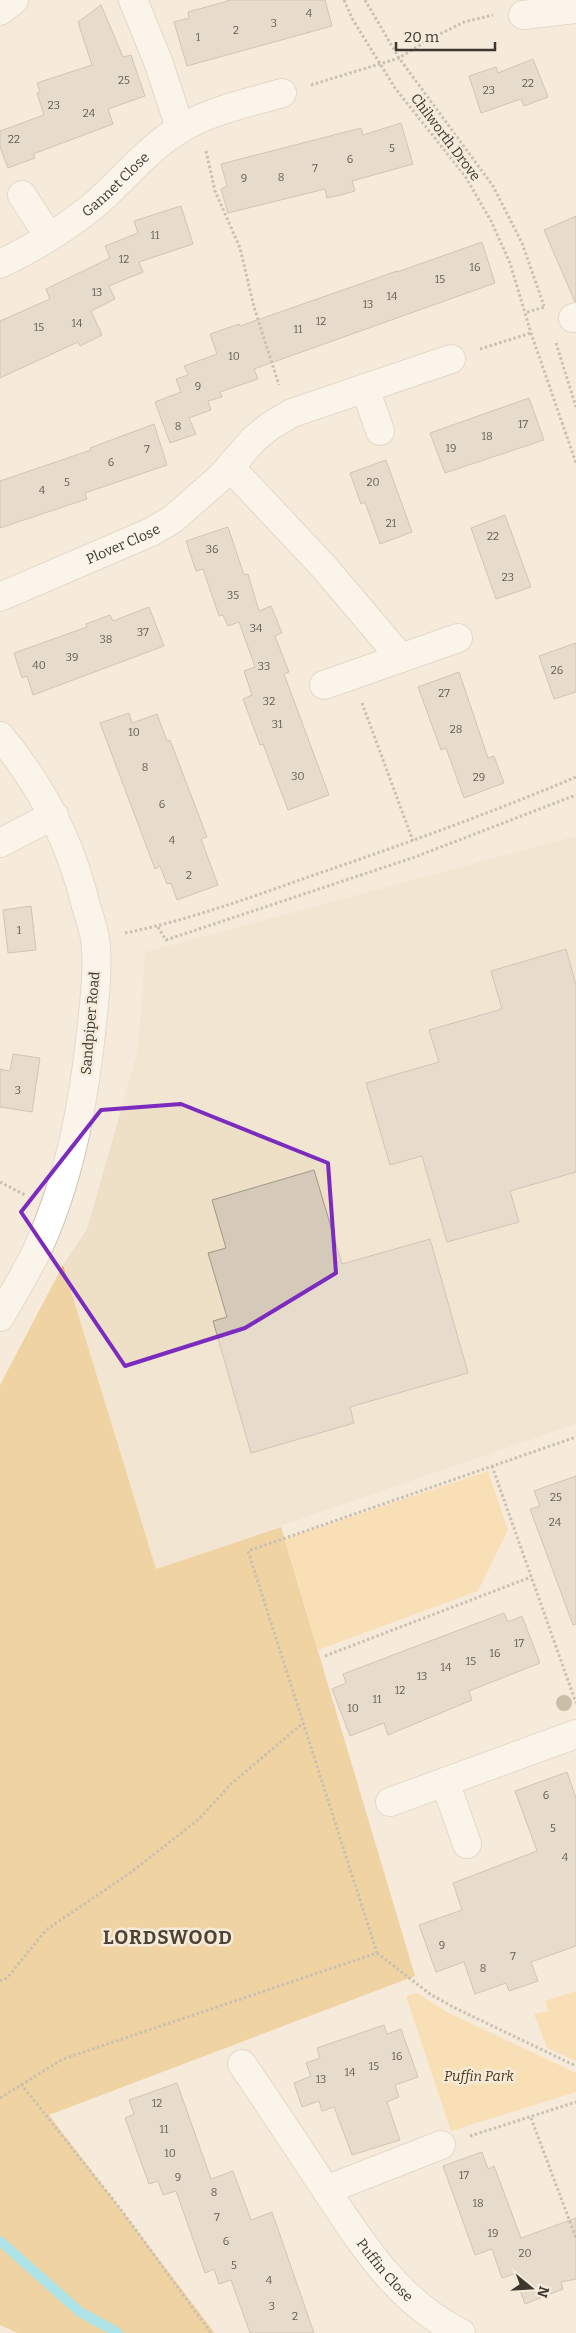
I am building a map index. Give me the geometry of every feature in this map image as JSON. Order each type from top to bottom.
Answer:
[{"type":"street","points":[[0,11],[14,0]]},
{"type":"street","points":[[133,0],[159,64],[189,124]]},
{"type":"street","points":[[523,15],[576,9]]},
{"type":"street","name":"Gannet Close","points":[[0,264],[49,237],[94,206],[162,142],[189,124],[282,93]]},
{"type":"street","points":[[22,195],[49,237]]},
{"type":"street","name":"Plover Close","points":[[0,597],[151,532],[173,519],[230,467],[254,439],[270,426],[289,415],[451,359]]},
{"type":"street","points":[[365,388],[380,431]]},
{"type":"street","points":[[230,467],[324,567],[401,658]]},
{"type":"street","points":[[324,685],[458,638]]},
{"type":"street","name":"Sandpiper Road","points":[[0,736],[41,793],[54,816],[73,858],[95,939],[94,1006],[88,1064],[75,1135],[59,1192],[38,1247],[0,1317]]},
{"type":"street","points":[[0,843],[54,816]]},
{"type":"street","points":[[390,1802],[576,1734]]},
{"type":"street","points":[[445,1782],[467,1844]]},
{"type":"street","name":"Puffin Close","points":[[242,2064],[358,2239],[393,2284],[422,2310],[461,2333]]},
{"type":"street","points":[[326,2190],[441,2145]]},
{"type":"path","name":"Chilworth Drove","points":[[344,0],[395,88],[465,176],[491,221],[510,263],[531,333],[576,464]]},
{"type":"path","points":[[365,0],[399,58],[493,186],[562,321],[576,407]]},
{"type":"path","points":[[282,93],[399,58],[430,38],[464,22],[498,15],[523,15]]},
{"type":"path","points":[[189,124],[240,248],[254,307],[289,415]]},
{"type":"path","points":[[451,359],[531,333]]},
{"type":"path","points":[[351,676],[413,841]]},
{"type":"path","points":[[576,776],[413,841],[158,927],[166,940],[415,857],[576,795]]},
{"type":"path","points":[[576,1437],[248,1551],[377,1952],[430,1994],[454,2008],[576,2066]]},
{"type":"path","points":[[492,1466],[576,1703]]},
{"type":"path","points":[[324,1656],[531,1577]]},
{"type":"path","points":[[0,1981],[7,1978],[46,1930],[130,1873],[199,1819],[230,1784],[303,1723]]},
{"type":"path","points":[[0,2098],[63,2059],[377,1952]]},
{"type":"path","points":[[21,2084],[119,2207],[211,2333]]},
{"type":"path","points":[[441,2145],[532,2118],[576,2102]]},
{"type":"path","points":[[532,2118],[576,2238]]},
{"type":"highlighted area","points":[[181,1104],[328,1163],[336,1273],[245,1328],[125,1366],[21,1212],[101,1110]]},
{"type":"shaded area","points":[[576,836],[576,1424],[156,1569],[63,1265],[87,1229],[138,1050],[145,952]]},
{"type":"shaded area","points":[[63,1265],[156,1569],[281,1527],[415,1976],[49,2115],[215,2333],[17,2333],[0,2325],[0,1385]]},
{"type":"green space","points":[[488,1471],[508,1530],[478,1591],[318,1650],[285,1539]]},
{"type":"green space","points":[[576,1991],[576,2061],[547,2048],[534,2014],[548,2011],[545,2001]]},
{"type":"green space","name":"Puffin Park","points":[[417,1993],[447,2012],[576,2073],[576,2092],[451,2131],[406,1996]]},
{"type":"building","points":[[231,0],[325,0],[332,26],[187,66],[174,22],[189,18],[188,12]]},
{"type":"building","points":[[101,5],[123,57],[131,55],[145,96],[108,109],[113,124],[33,154],[35,158],[8,168],[0,147],[0,131],[44,115],[37,93],[40,92],[37,83],[92,65],[78,22]]},
{"type":"building","points":[[533,59],[548,97],[524,106],[521,99],[481,113],[469,76],[496,67],[498,73]]},
{"type":"building","points":[[401,123],[413,164],[352,181],[355,191],[341,195],[327,198],[325,189],[228,213],[221,189],[227,186],[221,164],[361,128],[363,135]]},
{"type":"building","points":[[181,206],[193,244],[139,262],[143,272],[109,286],[115,299],[91,311],[102,335],[80,346],[78,342],[0,378],[0,321],[50,299],[46,289],[110,258],[105,246],[138,233],[134,221]]},
{"type":"building","points":[[576,216],[576,302],[575,302],[544,230]]},
{"type":"building","points":[[482,242],[495,283],[254,369],[258,379],[220,392],[222,397],[208,401],[211,410],[189,418],[196,434],[170,443],[155,402],[181,392],[176,379],[188,375],[184,366],[217,354],[210,334],[239,324],[240,326]]},
{"type":"building","points":[[529,398],[544,440],[445,473],[430,433]]},
{"type":"building","points":[[154,424],[167,465],[85,493],[87,499],[0,528],[0,481],[91,450],[90,448]]},
{"type":"building","points":[[386,460],[412,532],[380,544],[365,502],[361,504],[350,473]]},
{"type":"building","points":[[505,515],[531,587],[496,599],[471,528]]},
{"type":"building","points":[[228,527],[244,575],[248,574],[259,611],[271,606],[282,633],[275,636],[289,672],[284,674],[329,795],[288,810],[263,744],[260,745],[243,699],[252,695],[244,671],[255,667],[239,622],[228,626],[223,615],[219,616],[203,569],[196,571],[186,541]]},
{"type":"building","points":[[149,607],[164,646],[33,695],[27,676],[22,678],[14,653],[87,627],[86,624],[110,615],[113,621]]},
{"type":"building","points":[[576,643],[576,692],[554,699],[539,656]]},
{"type":"building","points":[[459,672],[488,758],[494,756],[504,783],[464,798],[446,748],[441,750],[418,687]]},
{"type":"building","points":[[129,713],[132,723],[157,714],[167,741],[170,740],[207,837],[201,839],[218,885],[177,900],[171,883],[167,884],[160,866],[155,869],[100,723]]},
{"type":"building","points":[[31,906],[36,950],[8,953],[3,910]]},
{"type":"building","points":[[566,949],[576,985],[576,1172],[510,1191],[519,1222],[447,1242],[422,1156],[390,1165],[366,1083],[439,1062],[429,1030],[502,1009],[491,971]]},
{"type":"building","points":[[13,1054],[40,1058],[32,1112],[0,1107],[0,1069],[10,1071]]},
{"type":"building","points":[[314,1170],[342,1264],[430,1239],[468,1373],[350,1407],[354,1423],[251,1453],[213,1321],[227,1317],[208,1253],[226,1248],[212,1200]]},
{"type":"building","points":[[576,1476],[576,1624],[573,1625],[530,1509],[540,1506],[534,1491]]},
{"type":"building","points":[[504,1613],[508,1622],[522,1616],[540,1663],[469,1691],[472,1700],[388,1735],[384,1723],[350,1736],[332,1689],[346,1683],[343,1674]]},
{"type":"building","points":[[567,1772],[576,1798],[576,1946],[531,1962],[538,1981],[509,1991],[506,1983],[475,1994],[464,1962],[436,1972],[419,1925],[462,1910],[453,1883],[537,1851],[515,1791]]},
{"type":"building","points":[[384,2025],[387,2034],[401,2029],[418,2077],[395,2085],[399,2097],[387,2102],[400,2140],[352,2155],[334,2107],[322,2111],[319,2101],[302,2107],[294,2083],[311,2076],[306,2063],[320,2058],[317,2048]]},
{"type":"building","points":[[177,2083],[211,2179],[233,2171],[251,2220],[272,2212],[314,2333],[250,2333],[231,2280],[219,2284],[214,2269],[205,2273],[176,2191],[163,2195],[158,2181],[149,2184],[125,2118],[134,2114],[129,2100]]},
{"type":"building","points":[[482,2152],[488,2169],[494,2166],[521,2238],[576,2218],[576,2279],[561,2282],[563,2289],[525,2304],[514,2274],[502,2278],[492,2249],[475,2255],[443,2166]]},
{"type":"waterway","points":[[0,2241],[80,2312],[118,2333]]},
{"type":"district","name":"LORDSWOOD","points":[[168,1937]]}]
